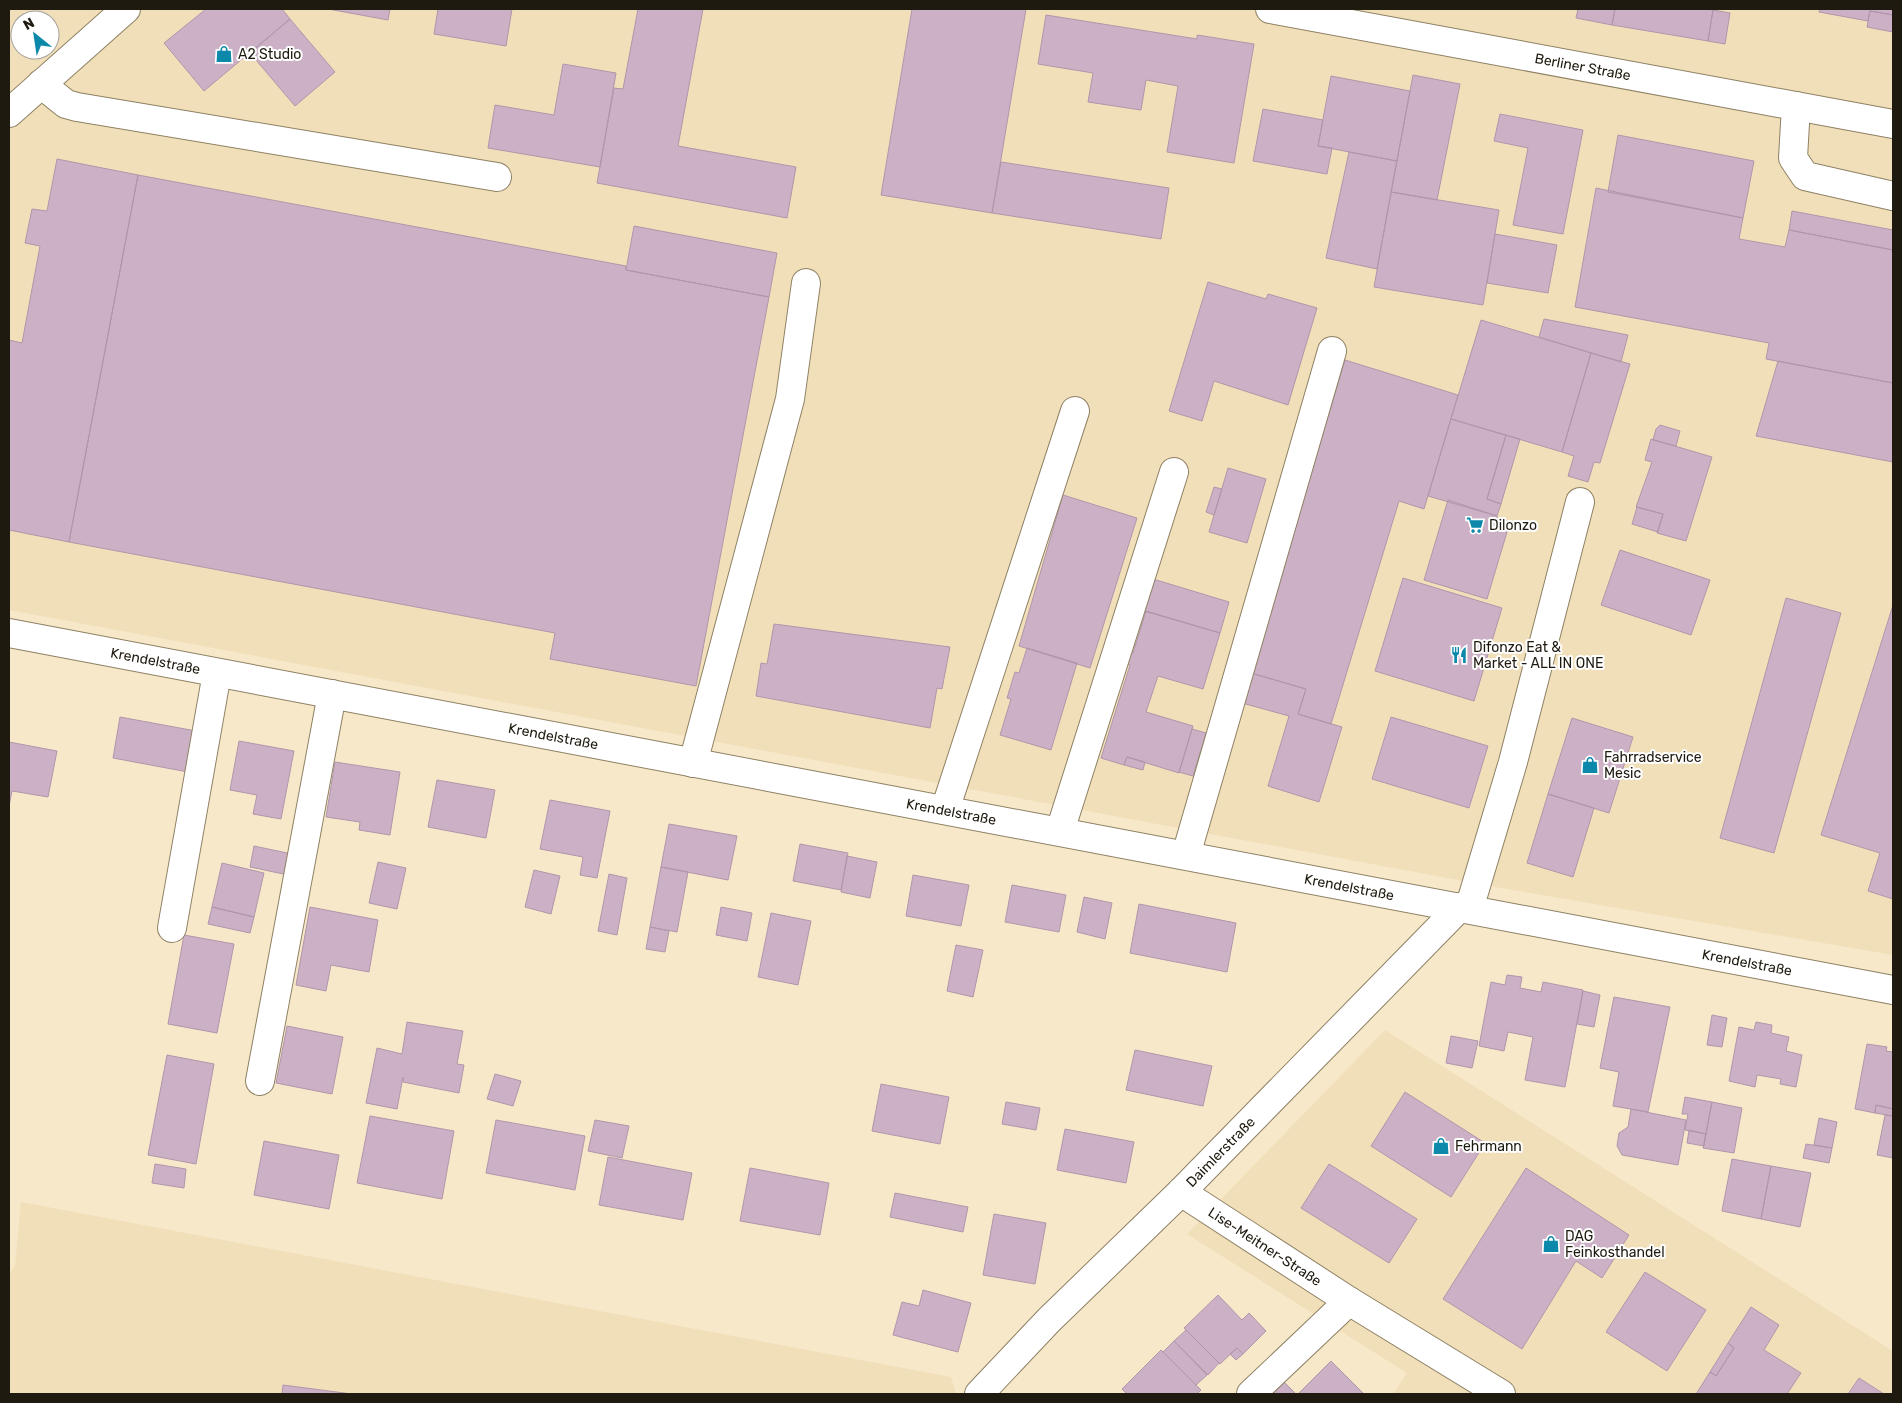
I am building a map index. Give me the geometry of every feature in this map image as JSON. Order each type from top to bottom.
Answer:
[{"type":"street","points":[[9,112],[126,9]]},
{"type":"street","name":"Berliner Straße","points":[[1270,9],[1893,124]]},
{"type":"street","points":[[42,84],[66,104],[78,107],[497,177]]},
{"type":"street","points":[[1796,106],[1793,158],[1805,176],[1893,196]]},
{"type":"street","points":[[693,763],[790,399],[806,283]]},
{"type":"street","points":[[1186,855],[1332,351]]},
{"type":"street","points":[[945,810],[1075,410]]},
{"type":"street","points":[[1060,831],[1174,472]]},
{"type":"street","points":[[1464,908],[1513,762],[1580,502]]},
{"type":"street","name":"Krendelstraße","points":[[9,633],[1893,990]]},
{"type":"street","points":[[172,928],[217,673]]},
{"type":"street","points":[[260,1081],[332,694]]},
{"type":"street","name":"Daimlerstraße","points":[[979,1394],[1049,1320],[1182,1192],[1464,908]]},
{"type":"street","name":"Lise-Meitner-Straße","points":[[1182,1192],[1349,1301],[1501,1394]]},
{"type":"street","points":[[1251,1394],[1349,1301]]},
{"type":"shaded area","points":[[9,9],[1893,9],[1893,955],[1495,887],[9,610]]},
{"type":"shaded area","points":[[1385,1030],[1893,1351],[1893,1394],[1393,1394],[1407,1373],[1187,1234]]},
{"type":"shaded area","points":[[21,1202],[951,1377],[956,1394],[9,1394],[9,1274],[15,1266]]},
{"type":"building","points":[[206,9],[282,9],[290,19],[204,91],[164,43]]},
{"type":"building","points":[[328,9],[390,9],[388,20]]},
{"type":"building","points":[[438,9],[512,9],[506,46],[434,34]]},
{"type":"building","points":[[638,9],[703,9],[678,146],[796,167],[787,218],[597,183],[614,88],[623,89]]},
{"type":"building","points":[[912,9],[1026,9],[992,213],[881,195]]},
{"type":"building","points":[[1578,9],[1615,9],[1612,25],[1576,18]]},
{"type":"building","points":[[1615,9],[1713,10],[1708,41],[1612,25]]},
{"type":"building","points":[[1820,9],[1893,9],[1893,15],[1870,11],[1868,21],[1819,12]]},
{"type":"building","points":[[1713,10],[1730,13],[1725,44],[1708,41]]},
{"type":"building","points":[[1870,11],[1893,15],[1893,32],[1867,27]]},
{"type":"building","points":[[1046,15],[1197,39],[1197,35],[1254,44],[1234,163],[1167,152],[1178,86],[1146,80],[1141,110],[1088,102],[1093,73],[1038,64]]},
{"type":"building","points":[[290,19],[335,72],[295,106],[250,53]]},
{"type":"building","points":[[563,64],[616,73],[600,167],[488,148],[495,105],[554,115]]},
{"type":"building","points":[[1413,75],[1460,84],[1437,200],[1391,192]]},
{"type":"building","points":[[1331,76],[1410,91],[1397,161],[1318,146]]},
{"type":"building","points":[[1263,109],[1323,120],[1318,146],[1332,148],[1327,174],[1253,161]]},
{"type":"building","points":[[1500,114],[1583,130],[1563,234],[1513,225],[1528,148],[1494,141]]},
{"type":"building","points":[[1618,135],[1754,161],[1743,218],[1608,192]]},
{"type":"building","points":[[1349,152],[1397,161],[1377,269],[1326,258]]},
{"type":"building","points":[[57,159],[138,175],[69,542],[9,530],[9,340],[22,343],[40,246],[25,243],[32,209],[47,211]]},
{"type":"building","points":[[1001,162],[1169,188],[1161,239],[992,213]]},
{"type":"building","points":[[138,175],[626,266],[626,270],[769,297],[696,686],[550,659],[555,633],[69,542]]},
{"type":"building","points":[[1596,188],[1743,218],[1739,239],[1785,247],[1789,230],[1893,250],[1893,383],[1766,359],[1769,343],[1575,307]]},
{"type":"building","points":[[1391,192],[1499,210],[1483,305],[1374,287]]},
{"type":"building","points":[[1792,211],[1893,230],[1893,250],[1789,230]]},
{"type":"building","points":[[634,226],[777,253],[769,297],[626,270]]},
{"type":"building","points":[[1495,234],[1557,245],[1548,293],[1487,283]]},
{"type":"building","points":[[1208,282],[1266,299],[1268,294],[1317,308],[1288,405],[1214,381],[1202,421],[1169,411]]},
{"type":"building","points":[[1544,319],[1628,335],[1621,362],[1539,337]]},
{"type":"building","points":[[1481,320],[1591,353],[1562,452],[1451,419]]},
{"type":"building","points":[[1591,353],[1630,364],[1600,463],[1594,462],[1588,482],[1568,476],[1574,456],[1562,452]]},
{"type":"building","points":[[1345,360],[1458,395],[1424,509],[1399,501],[1331,724],[1298,714],[1306,689],[1251,673]]},
{"type":"building","points":[[1778,361],[1893,383],[1893,462],[1756,436]]},
{"type":"building","points":[[1451,419],[1506,435],[1487,499],[1501,504],[1497,516],[1428,496]]},
{"type":"building","points":[[1660,425],[1680,431],[1676,446],[1653,440],[1656,429]]},
{"type":"building","points":[[1506,435],[1520,439],[1501,504],[1487,499]]},
{"type":"building","points":[[1651,439],[1712,457],[1686,541],[1657,533],[1663,514],[1636,507],[1652,462],[1645,460]]},
{"type":"building","points":[[1228,468],[1266,479],[1247,543],[1209,532]]},
{"type":"building","points":[[1214,487],[1222,489],[1214,515],[1206,512]]},
{"type":"building","points":[[1063,495],[1137,518],[1090,668],[1019,646]]},
{"type":"building","points":[[1448,500],[1510,522],[1487,599],[1424,580]]},
{"type":"building","points":[[1637,507],[1663,514],[1658,532],[1632,524]]},
{"type":"building","points":[[1620,550],[1710,580],[1691,635],[1601,605]]},
{"type":"building","points":[[1403,578],[1502,608],[1474,701],[1375,671]]},
{"type":"building","points":[[1153,579],[1229,602],[1220,633],[1144,611]]},
{"type":"building","points":[[1786,598],[1841,613],[1774,853],[1720,838]]},
{"type":"building","points":[[1893,605],[1893,899],[1868,891],[1880,853],[1821,835]]},
{"type":"building","points":[[1146,611],[1220,633],[1203,689],[1158,676],[1146,712],[1193,726],[1179,773],[1127,757],[1124,765],[1101,758],[1130,665],[1124,663],[1127,651],[1133,653]]},
{"type":"building","points":[[774,624],[950,647],[942,689],[937,688],[930,728],[756,696],[761,663],[767,664]]},
{"type":"building","points":[[1027,648],[1077,663],[1051,750],[1000,735],[1011,699],[1007,698],[1015,672],[1019,673]]},
{"type":"building","points":[[1251,673],[1306,689],[1298,714],[1342,727],[1319,802],[1268,786],[1289,716],[1242,703]]},
{"type":"building","points":[[120,717],[196,731],[188,772],[113,758]]},
{"type":"building","points":[[1391,717],[1488,746],[1469,808],[1372,779]]},
{"type":"building","name":"Fahrradservice Mesic","points":[[1572,718],[1633,737],[1609,813],[1548,794]]},
{"type":"building","points":[[1192,729],[1206,733],[1193,776],[1179,772]]},
{"type":"building","points":[[239,741],[294,751],[281,819],[253,814],[257,795],[230,790]]},
{"type":"building","points":[[9,742],[57,751],[48,797],[12,791],[9,806]]},
{"type":"building","points":[[1127,757],[1145,762],[1143,770],[1124,765]]},
{"type":"building","points":[[335,762],[400,772],[390,835],[359,830],[360,822],[326,817]]},
{"type":"building","points":[[437,780],[495,790],[486,838],[428,827]]},
{"type":"building","points":[[1548,794],[1594,808],[1573,877],[1527,863]]},
{"type":"building","points":[[550,800],[610,811],[597,878],[580,875],[583,857],[540,849]]},
{"type":"building","points":[[669,824],[737,836],[728,880],[661,867]]},
{"type":"building","points":[[800,844],[848,853],[841,890],[793,881]]},
{"type":"building","points":[[254,846],[292,854],[288,875],[250,867]]},
{"type":"building","points":[[847,856],[877,862],[870,898],[841,892]]},
{"type":"building","points":[[378,862],[406,868],[397,909],[369,903]]},
{"type":"building","points":[[222,863],[264,873],[254,917],[212,907]]},
{"type":"building","points":[[661,867],[688,872],[677,932],[650,927]]},
{"type":"building","points":[[534,870],[560,876],[551,914],[525,907]]},
{"type":"building","points":[[609,874],[627,878],[617,935],[598,931]]},
{"type":"building","points":[[913,875],[969,885],[961,926],[906,916]]},
{"type":"building","points":[[1012,885],[1066,895],[1059,932],[1005,922]]},
{"type":"building","points":[[1084,897],[1112,903],[1105,939],[1077,932]]},
{"type":"building","points":[[1139,904],[1236,923],[1227,972],[1130,953]]},
{"type":"building","points":[[212,907],[254,917],[250,933],[208,924]]},
{"type":"building","points":[[310,907],[378,920],[369,972],[331,965],[326,991],[296,985]]},
{"type":"building","points":[[721,907],[752,913],[747,941],[716,935]]},
{"type":"building","points":[[771,913],[811,921],[798,985],[758,977]]},
{"type":"building","points":[[650,927],[669,931],[665,952],[646,949]]},
{"type":"building","points":[[184,935],[234,944],[217,1033],[168,1024]]},
{"type":"building","points":[[956,945],[983,950],[973,997],[947,991]]},
{"type":"building","points":[[1507,975],[1522,977],[1520,988],[1541,992],[1543,982],[1583,990],[1565,1087],[1525,1080],[1533,1037],[1508,1032],[1504,1051],[1479,1046],[1491,982],[1505,985]]},
{"type":"building","points":[[1583,991],[1600,995],[1594,1027],[1577,1024]]},
{"type":"building","points":[[1614,997],[1670,1007],[1648,1112],[1613,1106],[1619,1072],[1600,1068]]},
{"type":"building","points":[[1712,1015],[1727,1018],[1722,1047],[1707,1045]]},
{"type":"building","points":[[407,1022],[463,1031],[457,1064],[464,1065],[459,1093],[403,1082],[403,1077],[397,1109],[366,1103],[377,1048],[402,1054]]},
{"type":"building","points":[[1756,1022],[1772,1025],[1771,1033],[1789,1037],[1786,1051],[1802,1055],[1796,1087],[1780,1084],[1781,1079],[1757,1075],[1755,1087],[1729,1081],[1739,1027],[1754,1030]]},
{"type":"building","points":[[287,1026],[343,1037],[332,1094],[276,1083]]},
{"type":"building","points":[[1451,1036],[1478,1041],[1472,1068],[1446,1063]]},
{"type":"building","points":[[1867,1044],[1887,1047],[1886,1051],[1893,1052],[1893,1109],[1876,1105],[1875,1113],[1855,1109]]},
{"type":"building","points":[[1135,1050],[1212,1066],[1203,1106],[1126,1090]]},
{"type":"building","points":[[167,1055],[214,1064],[196,1164],[148,1155]]},
{"type":"building","points":[[495,1074],[521,1081],[513,1106],[487,1099]]},
{"type":"building","points":[[881,1084],[949,1097],[940,1144],[872,1131]]},
{"type":"building","points":[[1405,1092],[1485,1143],[1451,1197],[1371,1146]]},
{"type":"building","points":[[1685,1097],[1712,1102],[1706,1134],[1685,1130],[1688,1114],[1682,1114]]},
{"type":"building","points":[[1006,1102],[1040,1108],[1036,1130],[1002,1124]]},
{"type":"building","points":[[1712,1102],[1742,1108],[1734,1153],[1703,1148]]},
{"type":"building","points":[[1876,1105],[1893,1109],[1893,1116],[1875,1113]]},
{"type":"building","points":[[1631,1109],[1686,1120],[1678,1165],[1622,1155],[1617,1146],[1619,1133],[1628,1127]]},
{"type":"building","points":[[1885,1115],[1893,1116],[1893,1158],[1877,1155]]},
{"type":"building","points":[[370,1116],[454,1131],[442,1199],[357,1183]]},
{"type":"building","points":[[1819,1118],[1837,1122],[1832,1148],[1814,1145]]},
{"type":"building","points":[[496,1120],[585,1136],[575,1190],[486,1173]]},
{"type":"building","points":[[595,1120],[629,1126],[622,1158],[588,1151]]},
{"type":"building","points":[[1065,1129],[1134,1142],[1126,1183],[1057,1170]]},
{"type":"building","points":[[1689,1130],[1706,1134],[1704,1146],[1687,1143]]},
{"type":"building","points":[[264,1141],[339,1155],[329,1209],[254,1195]]},
{"type":"building","points":[[1806,1144],[1832,1148],[1829,1163],[1803,1158]]},
{"type":"building","points":[[608,1157],[692,1173],[683,1220],[599,1205]]},
{"type":"building","points":[[1732,1159],[1771,1166],[1761,1219],[1722,1211]]},
{"type":"building","points":[[155,1164],[186,1169],[184,1188],[152,1183]]},
{"type":"building","points":[[1329,1164],[1417,1219],[1389,1263],[1301,1208]]},
{"type":"building","points":[[1771,1166],[1811,1173],[1800,1227],[1761,1219]]},
{"type":"building","points":[[750,1168],[829,1183],[820,1235],[740,1221]]},
{"type":"building","points":[[1526,1168],[1629,1235],[1602,1278],[1576,1261],[1522,1349],[1443,1299]]},
{"type":"building","points":[[895,1193],[968,1207],[963,1232],[890,1217]]},
{"type":"building","points":[[994,1214],[1046,1223],[1035,1284],[983,1275]]},
{"type":"building","points":[[1645,1272],[1706,1310],[1667,1371],[1606,1332]]},
{"type":"building","points":[[923,1290],[971,1303],[958,1352],[893,1335],[902,1302],[919,1306]]},
{"type":"building","points":[[1218,1295],[1242,1320],[1249,1313],[1266,1331],[1243,1354],[1237,1348],[1220,1364],[1184,1328]]},
{"type":"building","points":[[1751,1307],[1779,1325],[1764,1350],[1801,1373],[1787,1394],[1696,1394],[1710,1372],[1716,1376],[1734,1348],[1728,1343]]},
{"type":"building","points":[[1186,1330],[1219,1363],[1208,1375],[1174,1341]]},
{"type":"building","points":[[1174,1341],[1207,1375],[1196,1385],[1163,1352]]},
{"type":"building","points":[[1728,1343],[1734,1348],[1716,1376],[1710,1372]]},
{"type":"building","points":[[1237,1348],[1243,1354],[1236,1360],[1230,1354]]},
{"type":"building","points":[[1161,1350],[1201,1390],[1197,1394],[1127,1394],[1122,1389]]},
{"type":"building","points":[[1331,1361],[1364,1394],[1298,1394]]},
{"type":"building","points":[[1859,1378],[1884,1394],[1848,1394]]},
{"type":"building","points":[[1282,1380],[1296,1394],[1268,1394]]},
{"type":"building","points":[[283,1385],[352,1394],[282,1394]]},
{"type":"place","name":"A2 Studio","points":[[224,54]]},
{"type":"place","name":"Dilonzo","points":[[1475,525]]},
{"type":"place","name":"Difonzo Eat & Market - ALL IN ONE","points":[[1459,655]]},
{"type":"place","name":"Fahrradservice Mesic","points":[[1590,765]]},
{"type":"place","name":"Fehrmann","points":[[1441,1146]]},
{"type":"place","name":"DAG Feinkosthandel","points":[[1551,1244]]}]
